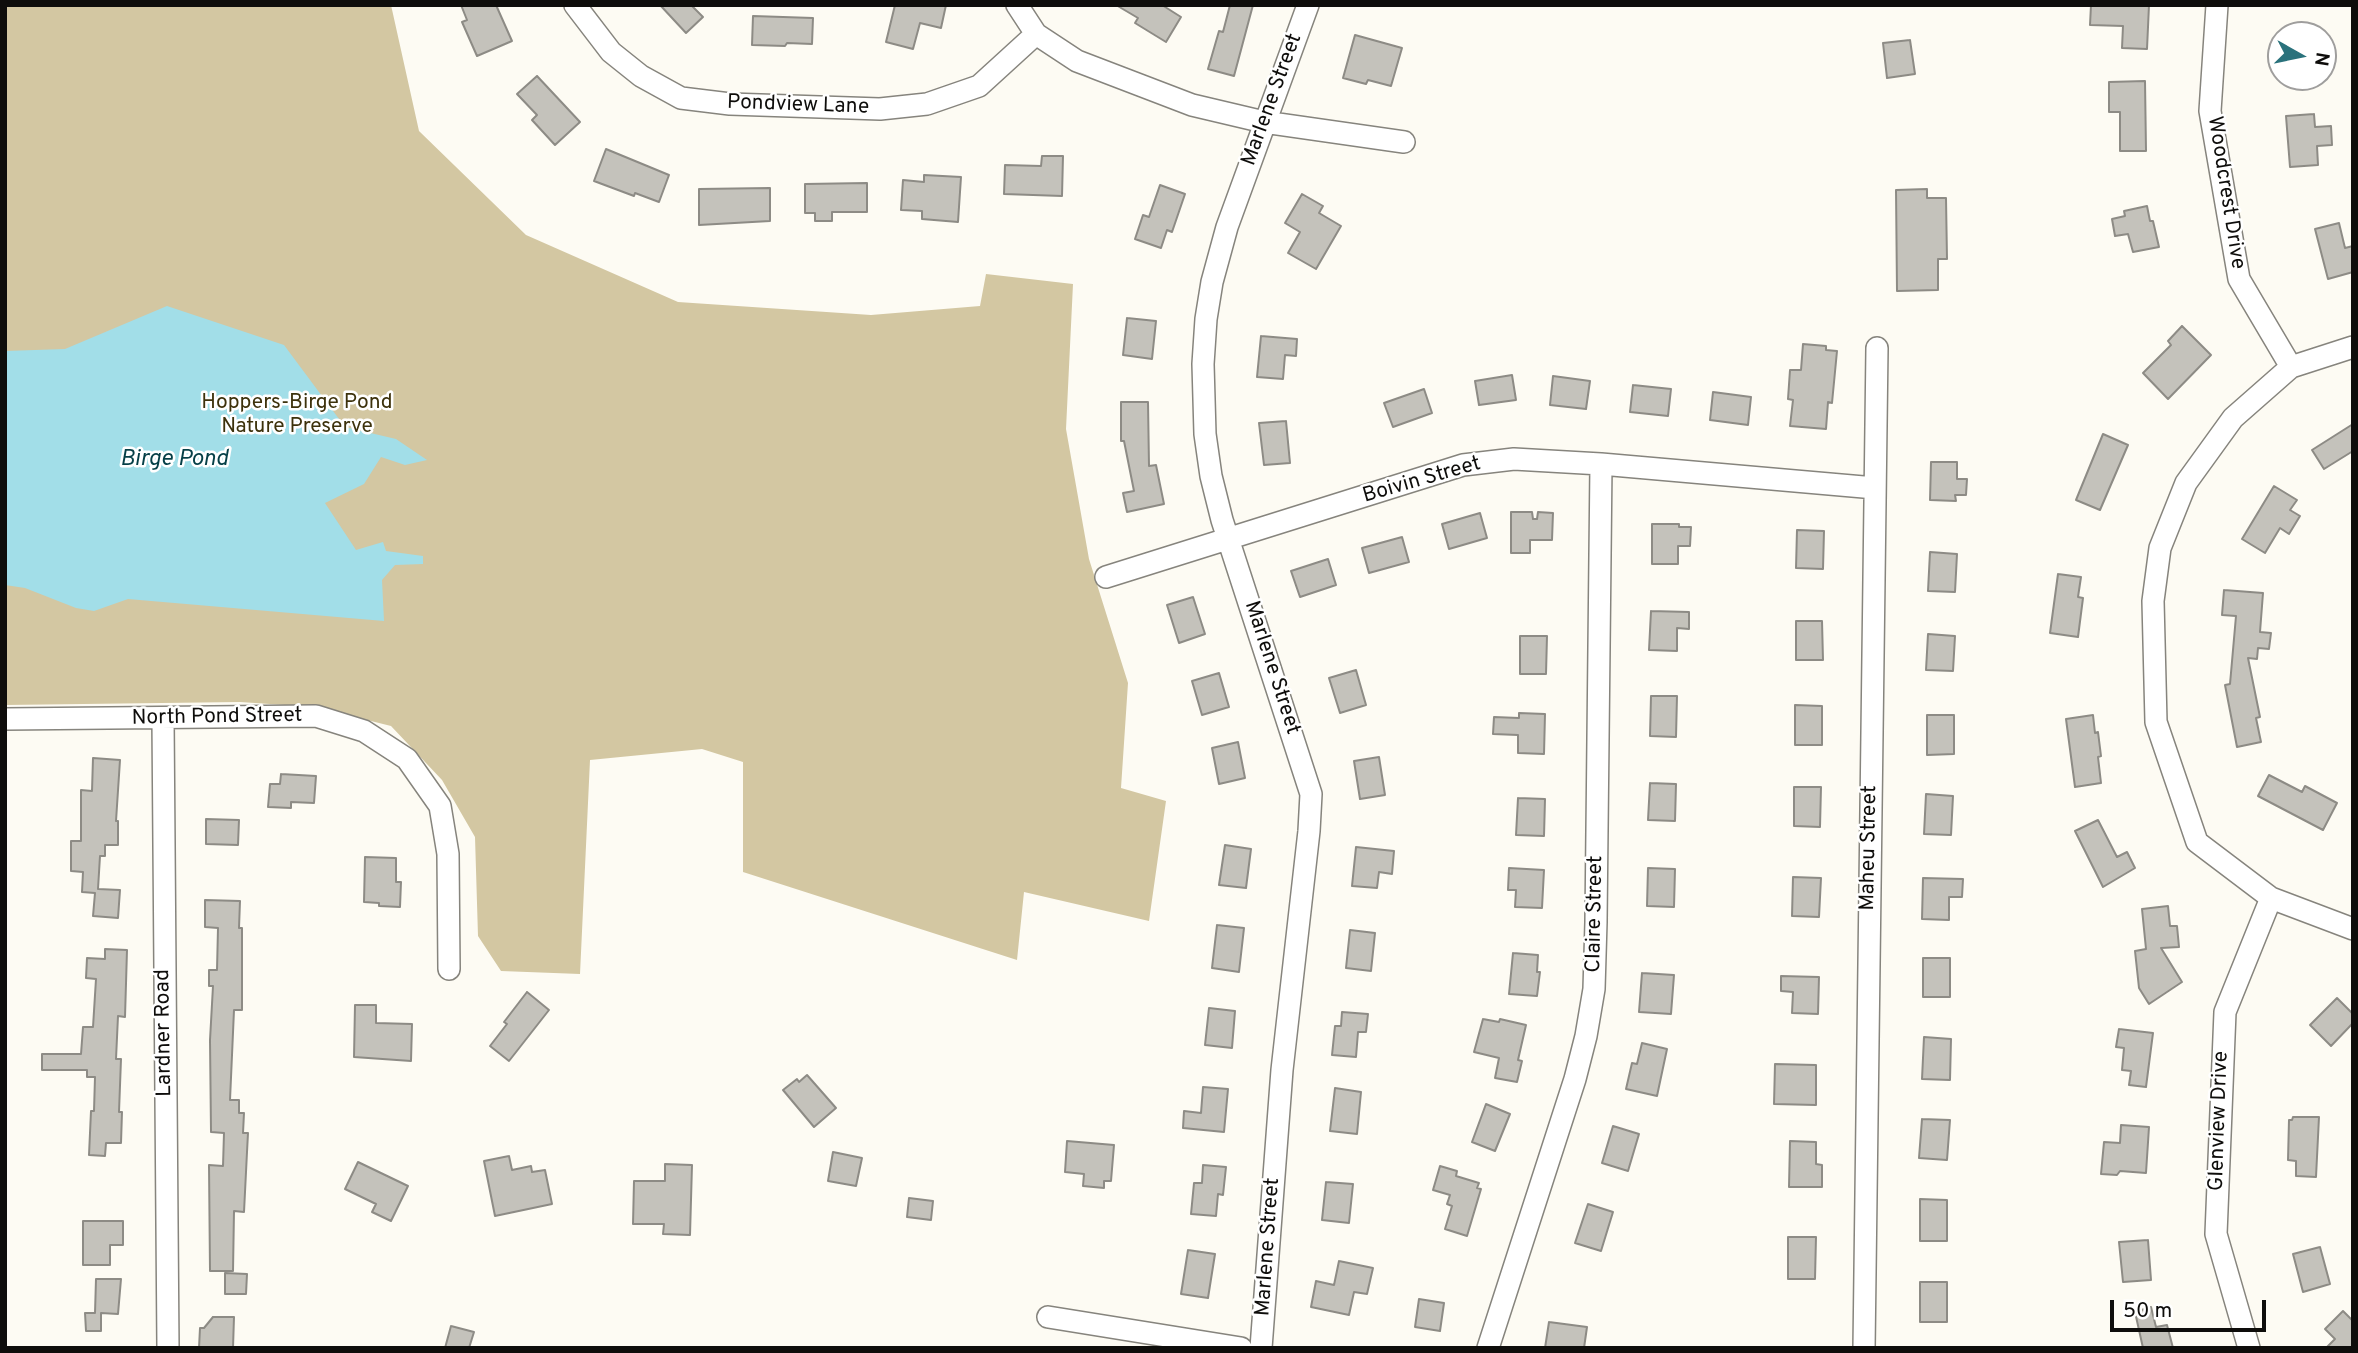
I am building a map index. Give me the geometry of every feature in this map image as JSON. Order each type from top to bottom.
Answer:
[{"type":"street","name":"Pondview Lane","points":[[575,5],[611,52],[641,76],[681,98],[730,104],[880,109],[927,104],[979,86],[1036,34]]},
{"type":"street","points":[[1017,5],[1036,34],[1077,61],[1192,105],[1264,122],[1404,142]]},
{"type":"street","name":"Marlene Street","points":[[1261,1348],[1282,1070],[1311,794],[1228,540],[1211,476],[1205,434],[1203,364],[1212,282],[1227,227],[1308,5]]},
{"type":"street","name":"Woodcrest Drive","points":[[2217,5],[2210,110],[2239,279],[2291,367]]},
{"type":"street","name":"Maheu Street","points":[[1864,1348],[1877,348]]},
{"type":"street","points":[[2353,348],[2291,367],[2233,418],[2186,483],[2160,548],[2153,601],[2157,722],[2197,842],[2271,898],[2353,929]]},
{"type":"street","name":"Boivin Street","points":[[1106,577],[1463,465],[1514,459],[1875,488]]},
{"type":"street","name":"Claire Street","points":[[1488,1348],[1575,1079],[1594,989],[1597,922],[1601,464]]},
{"type":"street","name":"North Pond Street","points":[[5,719],[316,716],[364,731],[407,760],[440,806],[448,854],[449,969]]},
{"type":"street","name":"Lardner Road","points":[[163,719],[168,1348]]},
{"type":"street","name":"Glenview Drive","points":[[2249,1348],[2216,1234],[2225,1012],[2271,898]]},
{"type":"street","points":[[1048,1317],[1241,1348]]},
{"type":"green space","name":"Hoppers-Birge Pond Nature Preserve","points":[[5,5],[391,5],[419,131],[526,235],[678,302],[871,315],[980,306],[986,274],[1073,284],[1066,429],[1089,559],[1128,683],[1121,788],[1166,801],[1149,921],[1024,892],[1017,960],[743,872],[743,762],[702,749],[590,760],[580,974],[501,971],[478,936],[475,837],[442,780],[391,726],[315,707],[240,702],[5,705]]},
{"type":"water","name":"Birge Pond","points":[[167,306],[284,345],[345,427],[396,439],[427,460],[405,465],[381,457],[364,484],[325,503],[356,550],[383,542],[386,551],[423,556],[423,564],[395,565],[382,580],[384,621],[128,599],[94,611],[76,608],[25,588],[5,585],[5,351],[65,349]]},
{"type":"building","points":[[461,5],[496,5],[512,41],[477,56],[462,22],[467,20]]},
{"type":"building","points":[[660,5],[691,5],[703,17],[686,33]]},
{"type":"building","points":[[895,5],[946,5],[941,28],[920,23],[913,49],[886,42]]},
{"type":"building","points":[[1116,5],[1162,5],[1181,17],[1166,42],[1135,23],[1138,18]]},
{"type":"building","points":[[1230,5],[1253,5],[1234,76],[1208,69],[1219,31],[1223,32]]},
{"type":"building","points":[[2091,5],[2149,5],[2147,49],[2122,48],[2123,26],[2090,25]]},
{"type":"building","points":[[753,16],[813,18],[812,44],[752,45]]},
{"type":"building","points":[[1355,35],[1402,48],[1391,86],[1368,80],[1366,84],[1343,78]]},
{"type":"building","points":[[1910,40],[1915,74],[1887,78],[1883,43]]},
{"type":"building","points":[[537,76],[580,122],[555,145],[532,120],[537,115],[517,94]]},
{"type":"building","points":[[2145,81],[2146,151],[2120,151],[2120,112],[2109,112],[2109,82]]},
{"type":"building","points":[[2314,114],[2315,127],[2331,126],[2332,145],[2317,146],[2318,165],[2290,167],[2286,116]]},
{"type":"building","points":[[606,149],[669,175],[659,202],[594,181]]},
{"type":"building","points":[[1042,156],[1063,156],[1062,196],[1004,194],[1005,165],[1041,166]]},
{"type":"building","points":[[924,175],[961,177],[958,222],[922,219],[922,211],[901,210],[903,180],[924,182]]},
{"type":"building","points":[[867,183],[867,212],[832,212],[832,221],[815,221],[815,213],[805,213],[805,184]]},
{"type":"building","points":[[1160,185],[1185,194],[1172,232],[1167,230],[1161,248],[1135,239],[1143,215],[1149,217]]},
{"type":"building","points":[[770,188],[770,221],[699,225],[699,189]]},
{"type":"building","points":[[1927,189],[1927,198],[1946,198],[1947,259],[1938,259],[1938,290],[1897,291],[1896,190]]},
{"type":"building","points":[[1302,194],[1323,206],[1319,213],[1341,226],[1316,269],[1288,253],[1300,232],[1285,223]]},
{"type":"building","points":[[2147,206],[2159,247],[2133,252],[2128,234],[2115,236],[2112,219],[2125,216],[2124,211]]},
{"type":"building","points":[[2339,223],[2345,248],[2353,246],[2353,272],[2328,279],[2315,229]]},
{"type":"building","points":[[1127,318],[1156,321],[1152,359],[1123,355]]},
{"type":"building","points":[[2182,326],[2211,355],[2168,399],[2143,373],[2171,345],[2168,341]]},
{"type":"building","points":[[1261,336],[1297,339],[1296,356],[1285,355],[1283,379],[1257,377]]},
{"type":"building","points":[[1803,344],[1826,346],[1826,350],[1837,351],[1832,403],[1828,402],[1826,429],[1790,426],[1793,400],[1788,399],[1790,370],[1801,370]]},
{"type":"building","points":[[1512,375],[1516,400],[1479,405],[1475,381]]},
{"type":"building","points":[[1553,376],[1590,381],[1586,409],[1550,405]]},
{"type":"building","points":[[1633,385],[1671,389],[1668,416],[1630,412]]},
{"type":"building","points":[[1424,389],[1432,413],[1393,427],[1384,403]]},
{"type":"building","points":[[1713,392],[1751,397],[1748,425],[1710,420]]},
{"type":"building","points":[[1121,402],[1148,402],[1149,466],[1156,465],[1164,504],[1127,512],[1123,493],[1134,491],[1124,441],[1121,441]]},
{"type":"building","points":[[1286,421],[1290,463],[1264,465],[1259,423]]},
{"type":"building","points":[[2353,424],[2353,451],[2324,469],[2312,450]]},
{"type":"building","points":[[2103,434],[2128,445],[2100,510],[2076,500]]},
{"type":"building","points":[[1931,462],[1957,462],[1957,479],[1967,479],[1966,495],[1955,495],[1956,501],[1930,500]]},
{"type":"building","points":[[2274,486],[2297,500],[2290,510],[2300,516],[2289,534],[2280,528],[2265,553],[2242,539]]},
{"type":"building","points":[[1511,512],[1532,512],[1533,519],[1537,519],[1538,512],[1553,513],[1552,540],[1530,540],[1530,553],[1511,553]]},
{"type":"building","points":[[1480,513],[1487,538],[1449,549],[1442,524]]},
{"type":"building","points":[[1652,524],[1691,527],[1690,546],[1678,546],[1678,564],[1652,564]]},
{"type":"building","points":[[1797,530],[1824,531],[1823,569],[1796,568]]},
{"type":"building","points":[[1402,537],[1409,562],[1369,573],[1362,548]]},
{"type":"building","points":[[1930,552],[1957,554],[1955,592],[1928,591]]},
{"type":"building","points":[[1328,559],[1336,585],[1300,597],[1291,571]]},
{"type":"building","points":[[2058,574],[2081,577],[2078,597],[2083,598],[2078,637],[2050,633]]},
{"type":"building","points":[[2224,590],[2263,593],[2260,632],[2271,633],[2269,649],[2258,648],[2257,659],[2248,658],[2260,717],[2256,718],[2261,742],[2237,747],[2225,685],[2230,684],[2236,616],[2222,615]]},
{"type":"building","points":[[1193,597],[1205,634],[1179,643],[1167,605]]},
{"type":"building","points":[[1651,611],[1689,612],[1689,629],[1677,628],[1677,651],[1649,650]]},
{"type":"building","points":[[1796,621],[1822,621],[1823,660],[1796,660]]},
{"type":"building","points":[[1928,634],[1955,636],[1953,671],[1926,670]]},
{"type":"building","points":[[1520,636],[1547,636],[1546,674],[1520,674]]},
{"type":"building","points":[[1356,670],[1366,705],[1340,713],[1329,678]]},
{"type":"building","points":[[1219,673],[1229,707],[1202,715],[1192,681]]},
{"type":"building","points":[[1651,696],[1677,696],[1676,737],[1650,736]]},
{"type":"building","points":[[1795,705],[1822,706],[1822,745],[1795,745]]},
{"type":"building","points":[[1519,713],[1545,714],[1544,754],[1518,753],[1518,735],[1493,734],[1494,717],[1519,718]]},
{"type":"building","points":[[1927,715],[1954,715],[1954,754],[1927,755]]},
{"type":"building","points":[[2093,715],[2101,756],[2098,757],[2101,783],[2075,787],[2066,719]]},
{"type":"building","points":[[1238,742],[1245,778],[1219,784],[1212,748]]},
{"type":"building","points":[[1379,757],[1385,795],[1360,799],[1354,761]]},
{"type":"building","points":[[93,758],[120,760],[116,821],[118,845],[105,845],[105,856],[100,856],[98,889],[120,890],[118,918],[93,916],[95,893],[82,892],[83,872],[71,871],[71,841],[81,841],[81,790],[92,791]]},
{"type":"building","points":[[281,774],[316,776],[314,803],[291,802],[291,808],[268,807],[270,784],[280,784]]},
{"type":"building","points":[[2269,775],[2302,792],[2305,786],[2337,803],[2323,830],[2258,796]]},
{"type":"building","points":[[1650,783],[1676,784],[1675,821],[1648,820]]},
{"type":"building","points":[[1794,787],[1821,787],[1820,827],[1794,826]]},
{"type":"building","points":[[1926,794],[1953,796],[1951,835],[1924,834]]},
{"type":"building","points":[[1518,798],[1545,799],[1544,836],[1516,835]]},
{"type":"building","points":[[206,819],[239,820],[238,845],[206,844]]},
{"type":"building","points":[[2098,820],[2117,857],[2127,852],[2135,868],[2103,887],[2075,831]]},
{"type":"building","points":[[1225,845],[1251,849],[1246,888],[1219,885]]},
{"type":"building","points":[[1356,847],[1394,851],[1392,874],[1379,872],[1377,888],[1352,886]]},
{"type":"building","points":[[365,857],[396,858],[396,882],[401,882],[400,907],[364,902]]},
{"type":"building","points":[[1509,868],[1544,870],[1542,908],[1515,907],[1516,890],[1508,890]]},
{"type":"building","points":[[1648,868],[1675,869],[1674,907],[1647,906]]},
{"type":"building","points":[[1793,877],[1821,878],[1819,917],[1792,916]]},
{"type":"building","points":[[1923,878],[1963,879],[1962,897],[1949,897],[1949,920],[1922,919]]},
{"type":"building","points":[[205,900],[240,901],[242,1010],[234,1010],[230,1100],[239,1100],[239,1113],[244,1113],[243,1133],[248,1133],[244,1212],[234,1211],[233,1271],[210,1271],[209,1165],[223,1166],[224,1133],[211,1132],[210,1040],[213,986],[209,986],[209,970],[217,970],[218,928],[205,927]]},
{"type":"building","points":[[2168,906],[2170,926],[2177,926],[2179,947],[2161,948],[2182,982],[2149,1004],[2139,988],[2135,951],[2146,949],[2142,909]]},
{"type":"building","points":[[1217,925],[1244,928],[1239,972],[1212,968]]},
{"type":"building","points":[[1350,930],[1375,933],[1371,971],[1346,968]]},
{"type":"building","points":[[105,949],[127,950],[125,1017],[118,1016],[116,1059],[121,1059],[121,1143],[106,1143],[105,1156],[89,1155],[95,1077],[87,1077],[87,1070],[42,1070],[42,1054],[81,1054],[83,1027],[93,1027],[96,979],[86,978],[87,958],[105,959]]},
{"type":"building","points":[[1513,953],[1538,955],[1537,972],[1540,972],[1537,996],[1509,994]]},
{"type":"building","points":[[1923,958],[1950,958],[1950,997],[1923,997]]},
{"type":"building","points":[[1642,973],[1674,975],[1671,1014],[1639,1012]]},
{"type":"building","points":[[1781,976],[1819,977],[1818,1014],[1792,1013],[1793,992],[1781,991]]},
{"type":"building","points":[[527,992],[549,1010],[509,1061],[490,1046]]},
{"type":"building","points":[[2337,998],[2353,1014],[2353,1023],[2331,1046],[2310,1025]]},
{"type":"building","points":[[355,1005],[376,1005],[376,1023],[412,1024],[411,1061],[354,1057]]},
{"type":"building","points":[[1209,1008],[1235,1011],[1232,1048],[1205,1045]]},
{"type":"building","points":[[1342,1012],[1368,1014],[1366,1032],[1358,1032],[1356,1057],[1332,1055],[1335,1026],[1341,1026]]},
{"type":"building","points":[[1483,1019],[1499,1022],[1500,1019],[1526,1025],[1518,1060],[1522,1061],[1517,1082],[1495,1078],[1499,1058],[1474,1052]]},
{"type":"building","points":[[2119,1029],[2153,1033],[2146,1087],[2129,1085],[2131,1071],[2122,1070],[2124,1048],[2116,1047]]},
{"type":"building","points":[[1924,1037],[1951,1039],[1950,1080],[1922,1079]]},
{"type":"building","points":[[1642,1043],[1667,1049],[1657,1096],[1626,1089],[1632,1063],[1637,1064]]},
{"type":"building","points":[[1775,1064],[1816,1065],[1816,1105],[1774,1104]]},
{"type":"building","points":[[807,1075],[836,1108],[814,1127],[783,1090]]},
{"type":"building","points":[[1203,1087],[1228,1089],[1224,1132],[1183,1128],[1184,1111],[1201,1113]]},
{"type":"building","points":[[1335,1088],[1361,1092],[1357,1134],[1330,1131]]},
{"type":"building","points":[[1486,1104],[1510,1114],[1495,1151],[1472,1142]]},
{"type":"building","points":[[2293,1117],[2319,1117],[2316,1177],[2296,1176],[2296,1161],[2288,1160],[2289,1120]]},
{"type":"building","points":[[1922,1119],[1950,1120],[1947,1160],[1919,1158]]},
{"type":"building","points":[[2121,1125],[2149,1127],[2146,1173],[2120,1171],[2117,1175],[2101,1174],[2104,1142],[2120,1143]]},
{"type":"building","points":[[1613,1126],[1639,1134],[1628,1171],[1602,1163]]},
{"type":"building","points":[[1067,1141],[1114,1145],[1111,1181],[1104,1181],[1104,1188],[1083,1186],[1084,1174],[1065,1172]]},
{"type":"building","points":[[1790,1141],[1816,1142],[1816,1164],[1822,1165],[1822,1187],[1789,1187]]},
{"type":"building","points":[[833,1152],[862,1158],[856,1186],[828,1181]]},
{"type":"building","points":[[509,1156],[512,1170],[531,1166],[532,1172],[545,1170],[552,1204],[495,1216],[484,1161]]},
{"type":"building","points":[[358,1162],[408,1186],[391,1221],[372,1212],[376,1204],[345,1189]]},
{"type":"building","points":[[665,1164],[692,1165],[690,1235],[663,1234],[664,1224],[633,1224],[634,1181],[665,1181]]},
{"type":"building","points":[[1203,1165],[1226,1167],[1223,1195],[1218,1194],[1216,1216],[1191,1214],[1194,1183],[1202,1183]]},
{"type":"building","points":[[1440,1166],[1457,1171],[1456,1176],[1479,1183],[1477,1188],[1481,1189],[1467,1236],[1445,1229],[1452,1206],[1447,1204],[1450,1195],[1433,1190]]},
{"type":"building","points":[[1326,1182],[1353,1184],[1349,1223],[1322,1220]]},
{"type":"building","points":[[909,1198],[933,1201],[931,1220],[907,1217]]},
{"type":"building","points":[[1920,1199],[1947,1200],[1947,1241],[1920,1241]]},
{"type":"building","points":[[1588,1204],[1613,1212],[1601,1251],[1575,1243]]},
{"type":"building","points":[[83,1221],[123,1221],[123,1245],[110,1245],[110,1265],[83,1265]]},
{"type":"building","points":[[1788,1237],[1816,1237],[1815,1279],[1788,1279]]},
{"type":"building","points":[[2148,1240],[2151,1280],[2123,1282],[2119,1242]]},
{"type":"building","points":[[2320,1247],[2330,1284],[2303,1292],[2293,1254]]},
{"type":"building","points":[[1188,1250],[1215,1254],[1208,1298],[1181,1294]]},
{"type":"building","points":[[1339,1261],[1373,1268],[1367,1294],[1354,1292],[1349,1315],[1311,1307],[1316,1281],[1334,1285]]},
{"type":"building","points":[[225,1273],[247,1274],[246,1294],[225,1294]]},
{"type":"building","points":[[96,1279],[121,1279],[118,1314],[101,1313],[101,1331],[86,1331],[85,1313],[95,1313]]},
{"type":"building","points":[[1920,1282],[1947,1282],[1947,1322],[1920,1322]]},
{"type":"building","points":[[1419,1299],[1444,1303],[1440,1331],[1415,1327]]},
{"type":"building","points":[[2151,1307],[2156,1327],[2167,1325],[2173,1348],[2143,1348],[2135,1312]]},
{"type":"building","points":[[2343,1311],[2353,1321],[2353,1348],[2326,1348],[2335,1339],[2325,1329]]},
{"type":"building","points":[[213,1317],[234,1317],[233,1348],[199,1348],[200,1328],[204,1328]]},
{"type":"building","points":[[1549,1322],[1587,1327],[1584,1348],[1545,1348]]},
{"type":"building","points":[[451,1326],[474,1332],[469,1348],[445,1348]]}]
